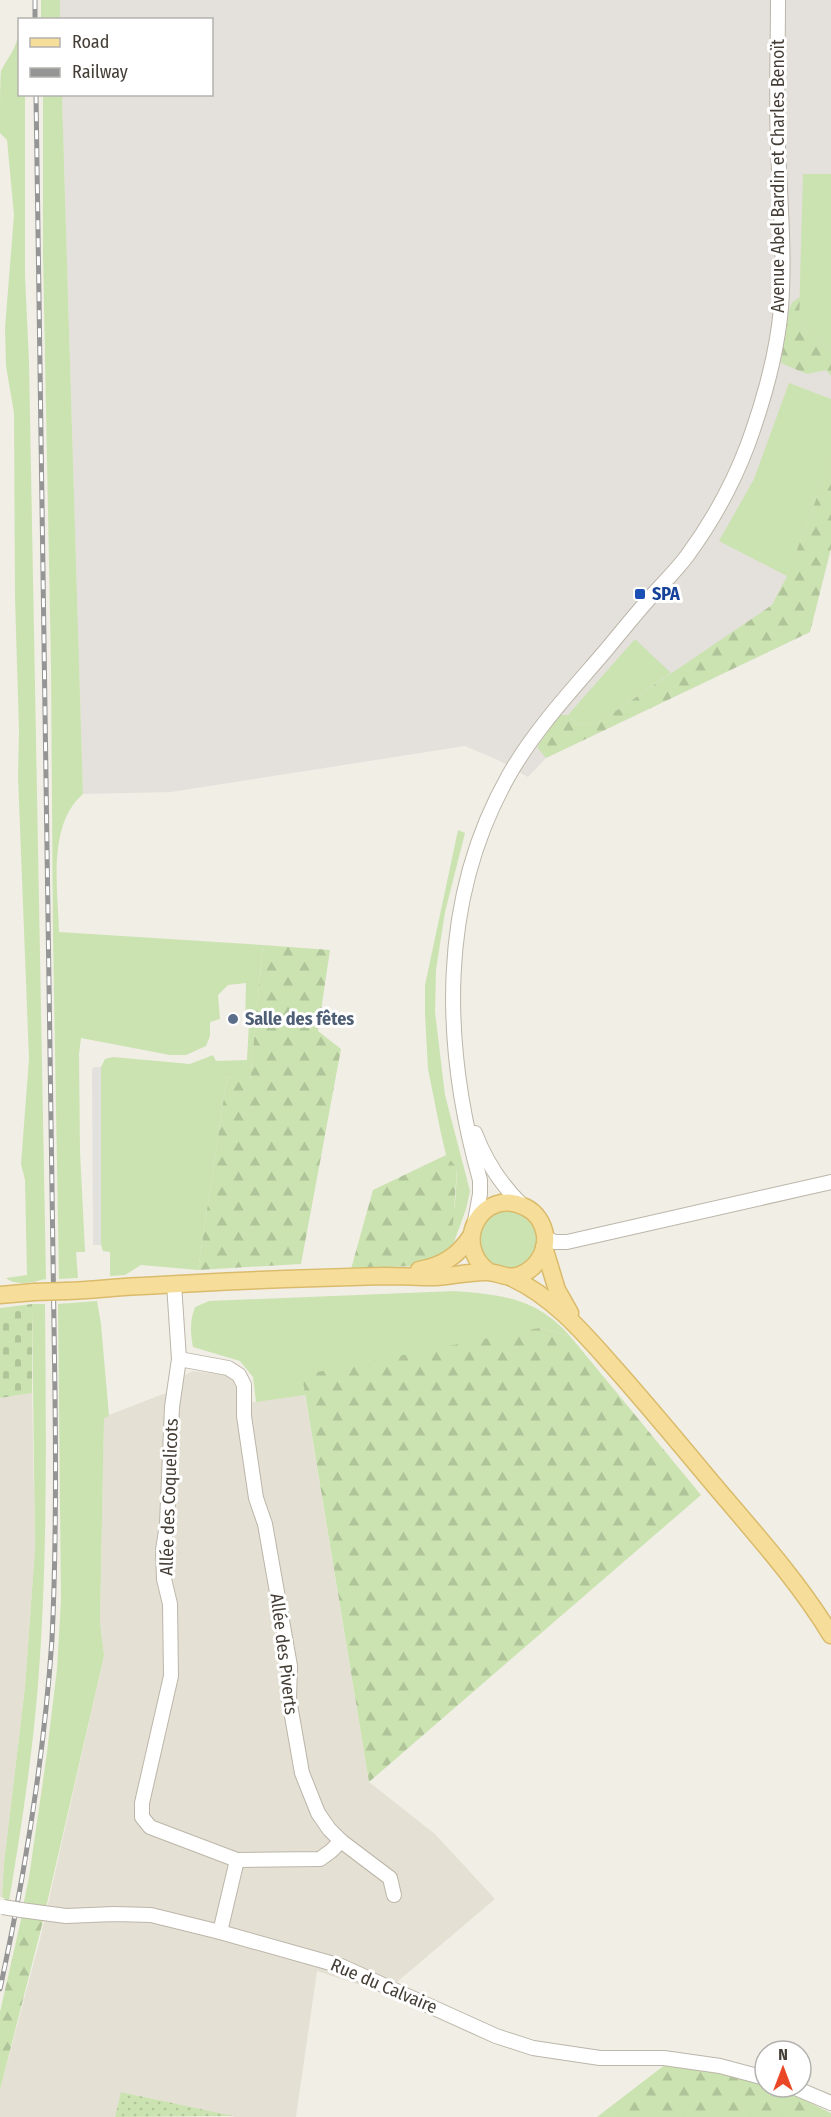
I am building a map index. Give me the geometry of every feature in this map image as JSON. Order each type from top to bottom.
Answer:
[{"type":"main road","points":[[387,1276],[432,1268],[456,1255],[486,1210],[500,1204],[515,1203],[523,1206],[541,1222],[557,1290],[582,1331]]},
{"type":"main road","points":[[473,1229],[475,1257],[489,1272]]},
{"type":"main road","points":[[510,1277],[532,1268],[538,1262],[545,1243]]},
{"type":"main road","points":[[0,1294],[174,1284],[387,1276],[436,1277],[489,1272],[510,1277],[541,1294],[582,1331],[780,1562],[831,1635]]},
{"type":"street","name":"Avenue Abel Bardin et Charles Benoït","points":[[459,1088],[452,1006],[455,952],[462,903],[474,857],[494,804],[510,774],[540,729],[686,558],[706,528],[735,473],[765,395],[778,334],[782,275],[778,143],[778,0]]},
{"type":"street","points":[[459,1088],[482,1151],[501,1183],[523,1206]]},
{"type":"street","points":[[459,1088],[480,1180],[480,1194],[473,1229]]},
{"type":"street","points":[[545,1243],[567,1242],[831,1182]]},
{"type":"street","name":"Allée des Coquelicots","points":[[174,1284],[178,1359],[172,1407],[168,1524],[163,1542],[164,1579],[170,1604],[171,1676],[141,1810],[145,1822],[150,1827],[237,1860]]},
{"type":"street","name":"Allée des Piverts","points":[[178,1359],[228,1368],[242,1380],[244,1416],[256,1498],[265,1524],[290,1666],[289,1700],[302,1773],[318,1813],[329,1829],[341,1841],[390,1878],[394,1895]]},
{"type":"street","points":[[220,1932],[237,1860],[320,1859],[341,1841]]},
{"type":"street","name":"Rue du Calvaire","points":[[2,1906],[66,1916],[151,1916],[220,1932],[341,1966],[496,2036],[532,2048],[600,2058],[664,2058],[720,2066],[753,2075]]},
{"type":"street","points":[[813,2095],[831,2103]]},
{"type":"shaded area","points":[[60,0],[831,0],[831,548],[810,632],[546,758],[528,777],[498,760],[465,746],[171,792],[83,794],[62,96],[213,96],[213,18],[60,18]]},
{"type":"shaded area","points":[[94,1067],[101,1067],[101,1245],[93,1245],[92,1070]]},
{"type":"shaded area","points":[[193,1371],[231,1375],[238,1382],[238,1404],[305,1395],[369,1782],[435,1834],[495,1899],[384,1993],[317,1971],[296,2117],[235,2117],[122,2092],[115,2117],[0,2117],[0,2090],[41,1935],[104,1656],[100,1622],[104,1417],[163,1394],[179,1393],[185,1375]]},
{"type":"shaded area","points":[[32,1393],[35,1549],[25,1687],[2,1897],[0,1897],[0,1398]]},
{"type":"green space","points":[[41,0],[60,0],[60,18],[41,18]]},
{"type":"green space","points":[[18,33],[18,96],[25,96],[25,275],[29,362],[46,1279],[20,1283],[6,1278],[27,1275],[25,1180],[21,1164],[29,1059],[18,776],[14,413],[6,366],[5,328],[14,215],[7,140],[0,133],[1,71]]},
{"type":"green space","points":[[43,96],[62,96],[83,794],[72,807],[59,840],[57,878],[59,932],[263,945],[250,1081],[227,1077],[198,1270],[141,1265],[125,1275],[110,1276],[110,1252],[103,1251],[101,1245],[101,1067],[105,1059],[113,1057],[190,1064],[213,1055],[216,1061],[247,1060],[249,1023],[245,1022],[246,983],[228,985],[218,995],[220,1019],[210,1022],[210,1036],[206,1046],[186,1055],[170,1055],[81,1038],[79,1054],[80,1151],[85,1252],[76,1252],[78,1278],[59,1279],[43,254]]},
{"type":"green space","points":[[803,174],[831,174],[831,350],[806,330],[799,319]]},
{"type":"green space","points":[[800,297],[799,319],[806,330],[831,350],[831,376],[826,370],[807,374],[781,363],[790,307]]},
{"type":"green space","points":[[789,383],[831,399],[831,460],[787,576],[719,541],[754,479]]},
{"type":"green space","points":[[831,460],[831,548],[810,632],[546,758],[537,747],[559,715],[568,715],[578,725],[598,723],[772,605],[787,576]]},
{"type":"green space","points":[[635,639],[671,673],[598,723],[578,725],[568,715]]},
{"type":"green space","points":[[458,830],[465,833],[445,912],[436,970],[435,1012],[445,1095],[470,1191],[454,1242],[439,1257],[429,1261],[449,1227],[456,1196],[457,1169],[446,1155],[428,1069],[425,985]]},
{"type":"green space","points":[[263,945],[330,950],[318,1031],[341,1049],[301,1264],[198,1270],[227,1077],[250,1080]]},
{"type":"green space","points":[[446,1155],[457,1168],[453,1224],[429,1261],[411,1266],[351,1269],[373,1190]]},
{"type":"green space","points":[[493,1210],[521,1210],[534,1225],[537,1231],[536,1245],[530,1259],[525,1264],[512,1269],[493,1266],[480,1249],[476,1238],[477,1233]]},
{"type":"green space","points":[[455,1291],[488,1294],[532,1306],[558,1323],[570,1336],[539,1328],[305,1395],[256,1402],[253,1377],[240,1361],[193,1347],[191,1326],[195,1307],[209,1301]]},
{"type":"green space","points":[[97,1301],[109,1416],[104,1418],[100,1622],[104,1656],[45,1912],[23,1906],[46,1760],[57,1669],[61,1600],[58,1304]]},
{"type":"green space","points":[[32,1304],[45,1304],[46,1495],[43,1590],[33,1740],[9,1901],[2,1897],[4,1863],[25,1687],[35,1549]]},
{"type":"green space","points":[[32,1304],[32,1393],[0,1398],[0,1308]]},
{"type":"green space","points":[[539,1328],[570,1336],[701,1495],[369,1782],[302,1375]]},
{"type":"green space","points":[[22,1915],[44,1917],[0,2090],[0,2012]]},
{"type":"green space","points":[[666,2064],[753,2080],[753,2099],[803,2099],[831,2113],[831,2117],[597,2117]]},
{"type":"green space","points":[[121,2092],[233,2116],[115,2117]]},
{"type":"railway","points":[[35,0],[35,18]]},
{"type":"railway","points":[[0,1989],[18,1902],[39,1771],[52,1639],[55,1548],[55,1394],[36,96]]},
{"type":"place","name":"SPA","points":[[640,594]]},
{"type":"place","name":"Salle des fêtes","points":[[233,1019]]}]
